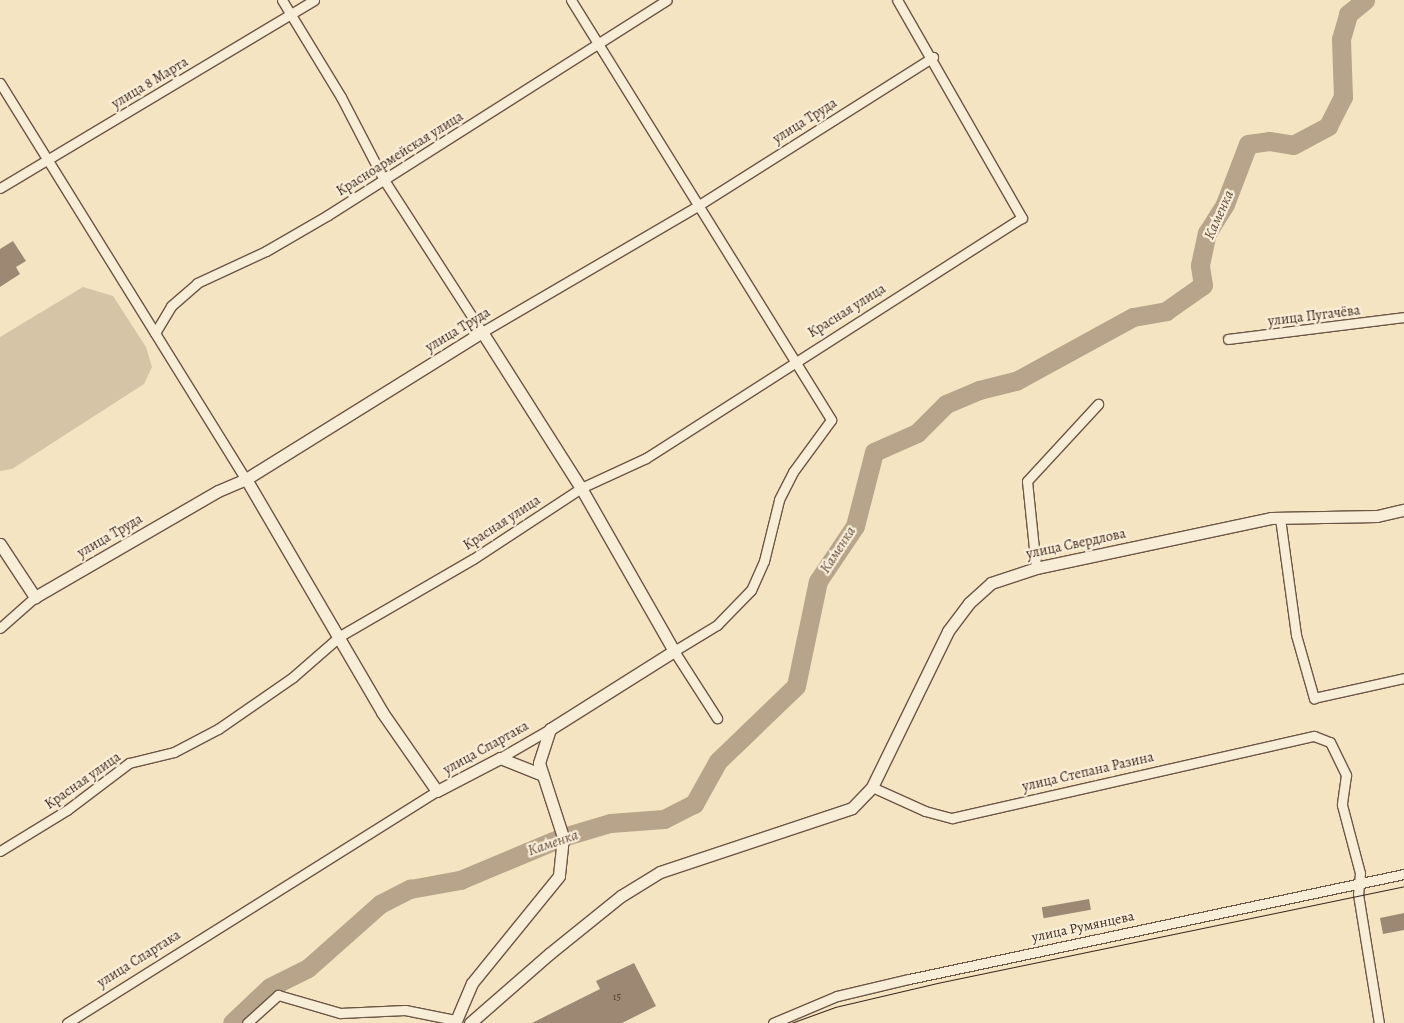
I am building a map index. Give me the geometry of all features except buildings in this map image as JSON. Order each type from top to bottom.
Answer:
[{"type":"street","points":[[282,0],[384,180],[581,488],[674,652],[717,718]]},
{"type":"street","name":"улица 8 Марта","points":[[0,188],[314,0]]},
{"type":"street","points":[[571,0],[596,44],[699,204],[794,360]]},
{"type":"street","name":"Красноармейская улица","points":[[154,333],[172,306],[197,283],[266,251],[384,180],[667,0]]},
{"type":"street","points":[[897,0],[933,58]]},
{"type":"street","name":"улица Труда","points":[[0,628],[35,596],[218,491],[246,479],[482,332],[699,204],[933,58]]},
{"type":"street","name":"Красная улица","points":[[0,852],[68,810],[129,763],[174,752],[218,729],[293,677],[340,636],[473,559],[581,488],[646,458],[794,360],[1022,218],[933,58]]},
{"type":"street","points":[[0,83],[246,479],[340,636],[382,712],[437,791]]},
{"type":"street","name":"улица Пугачёва","points":[[1228,338],[1314,331],[1404,317]]},
{"type":"street","name":"улица Спартака","points":[[66,1023],[437,791],[550,729],[717,625],[751,590],[764,561],[779,500],[794,472],[831,420],[794,360]]},
{"type":"street","points":[[1036,568],[1027,481],[1098,404]]},
{"type":"street","name":"улица Свердлова","points":[[470,1023],[548,954],[621,896],[660,872],[827,819],[852,808],[872,787],[948,631],[969,603],[991,583],[1036,568],[1280,518],[1377,516],[1404,510]]},
{"type":"street","points":[[1280,518],[1296,635],[1314,698],[1404,678]]},
{"type":"street","points":[[0,544],[35,596]]},
{"type":"street","points":[[247,1023],[278,995],[340,1013],[405,1010],[455,1022],[472,983],[548,893],[559,876],[564,857],[557,818],[540,774],[543,742],[550,729]]},
{"type":"street","name":"улица Степана Разина","points":[[872,787],[925,811],[952,818],[1314,736],[1330,742],[1346,775],[1342,805],[1360,873],[1359,884]]},
{"type":"street","points":[[500,758],[540,774]]},
{"type":"street","name":"улица Румянцева","points":[[773,1023],[837,996],[1404,874]]},
{"type":"street","points":[[1359,884],[1379,1023]]},
{"type":"shaded area","points":[[83,287],[113,296],[146,347],[152,367],[144,384],[12,469],[0,471],[0,337]]},
{"type":"waterway","name":"Каменка","points":[[232,1023],[270,987],[308,968],[380,904],[410,889],[460,880],[563,837],[610,823],[664,819],[694,804],[718,761],[796,686],[818,581],[855,526],[874,452],[917,433],[946,404],[979,390],[1016,381],[1133,317],[1166,311],[1203,285],[1200,265],[1207,233],[1225,204],[1248,144],[1269,141],[1293,145],[1328,126],[1343,97],[1341,39],[1348,14],[1365,0]]},
{"type":"tram line","points":[[791,1023],[835,1007],[937,983],[1404,886]]}]
